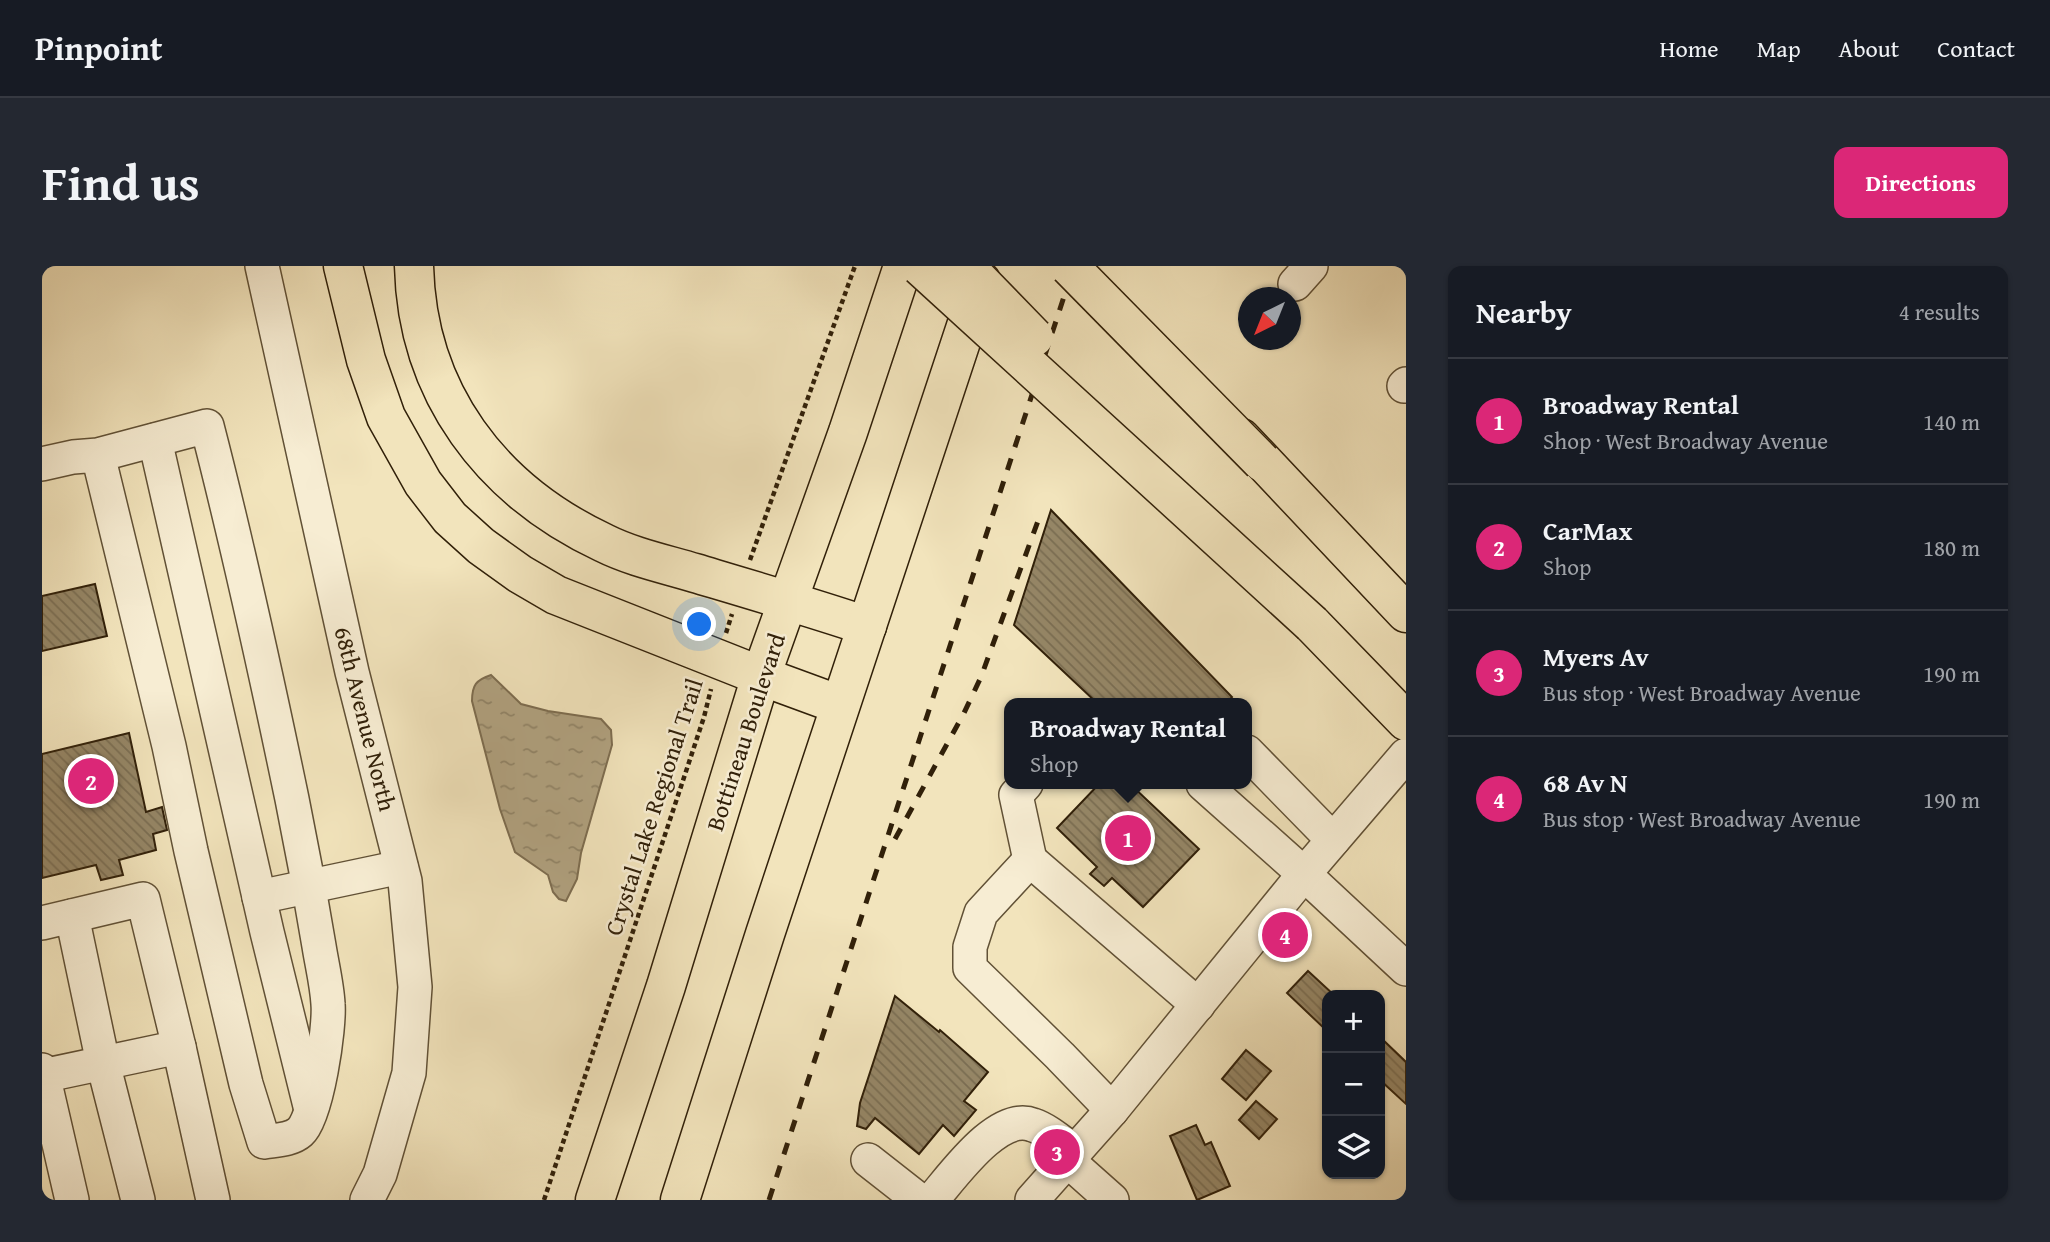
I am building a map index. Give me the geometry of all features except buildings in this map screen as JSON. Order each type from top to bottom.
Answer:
[{"type":"highway","points":[[343,266],[366,360],[386,417],[423,483],[450,518],[509,566],[556,595],[841,705]]},
{"type":"highway","points":[[414,266],[415,294],[430,360],[447,401],[462,425],[494,465],[544,508],[572,527],[621,550],[867,626]]},
{"type":"highway","name":"Bottineau Boulevard","points":[[595,1200],[666,986],[761,676],[848,432],[903,266]]},
{"type":"highway","points":[[920,266],[1312,624]]},
{"type":"highway","points":[[965,266],[1406,721]]},
{"type":"highway","points":[[680,1200],[986,266]]},
{"type":"highway","points":[[1069,266],[1406,613]]},
{"type":"highway","points":[[1089,266],[1262,462]]},
{"type":"street","name":"68th Avenue North","points":[[262,266],[349,658],[405,881],[415,987],[409,1073],[373,1187]]},
{"type":"street","points":[[42,464],[98,455],[207,426],[235,533],[309,886],[328,1004],[327,1032],[317,1091],[301,1131],[289,1137],[264,1142],[246,1084],[169,746],[98,455]]},
{"type":"street","points":[[155,440],[293,1044],[311,1109]]},
{"type":"street","points":[[1032,1200],[1112,1110],[1304,874],[1406,755]]},
{"type":"street","points":[[1252,757],[1333,840]]},
{"type":"street","points":[[1021,789],[1016,795],[1030,860],[1198,1005]]},
{"type":"street","points":[[1209,789],[1406,969]]},
{"type":"street","points":[[1030,860],[981,913],[970,947],[970,968],[1112,1110]]},
{"type":"street","points":[[259,897],[401,867]]},
{"type":"street","points":[[138,1200],[103,1063],[57,920],[143,899],[213,1200]]},
{"type":"street","points":[[72,1200],[42,1074],[179,1047]]},
{"type":"street","points":[[932,1200],[984,1140],[1010,1123],[1032,1124],[1071,1156],[1112,1200]]},
{"type":"street","points":[[868,1160],[919,1200]]},
{"type":"path","name":"Crystal Lake Regional Trail","points":[[544,1200],[704,717],[740,586],[855,266]]},
{"type":"water","points":[[491,675],[521,704],[601,719],[611,730],[612,745],[581,853],[577,879],[566,901],[559,899],[553,892],[548,875],[515,852],[500,809],[472,701],[476,684]]},
{"type":"railway","points":[[769,1200],[1074,266]]},
{"type":"railway","points":[[895,839],[981,677],[1038,521]]},
{"type":"place","name":"CarMax","points":[[91,781]]},
{"type":"place","name":"Broadway Rental","points":[[1128,838]]},
{"type":"place","name":"68 Av N","points":[[1285,935]]},
{"type":"place","name":"Myers Av","points":[[1057,1152]]}]
